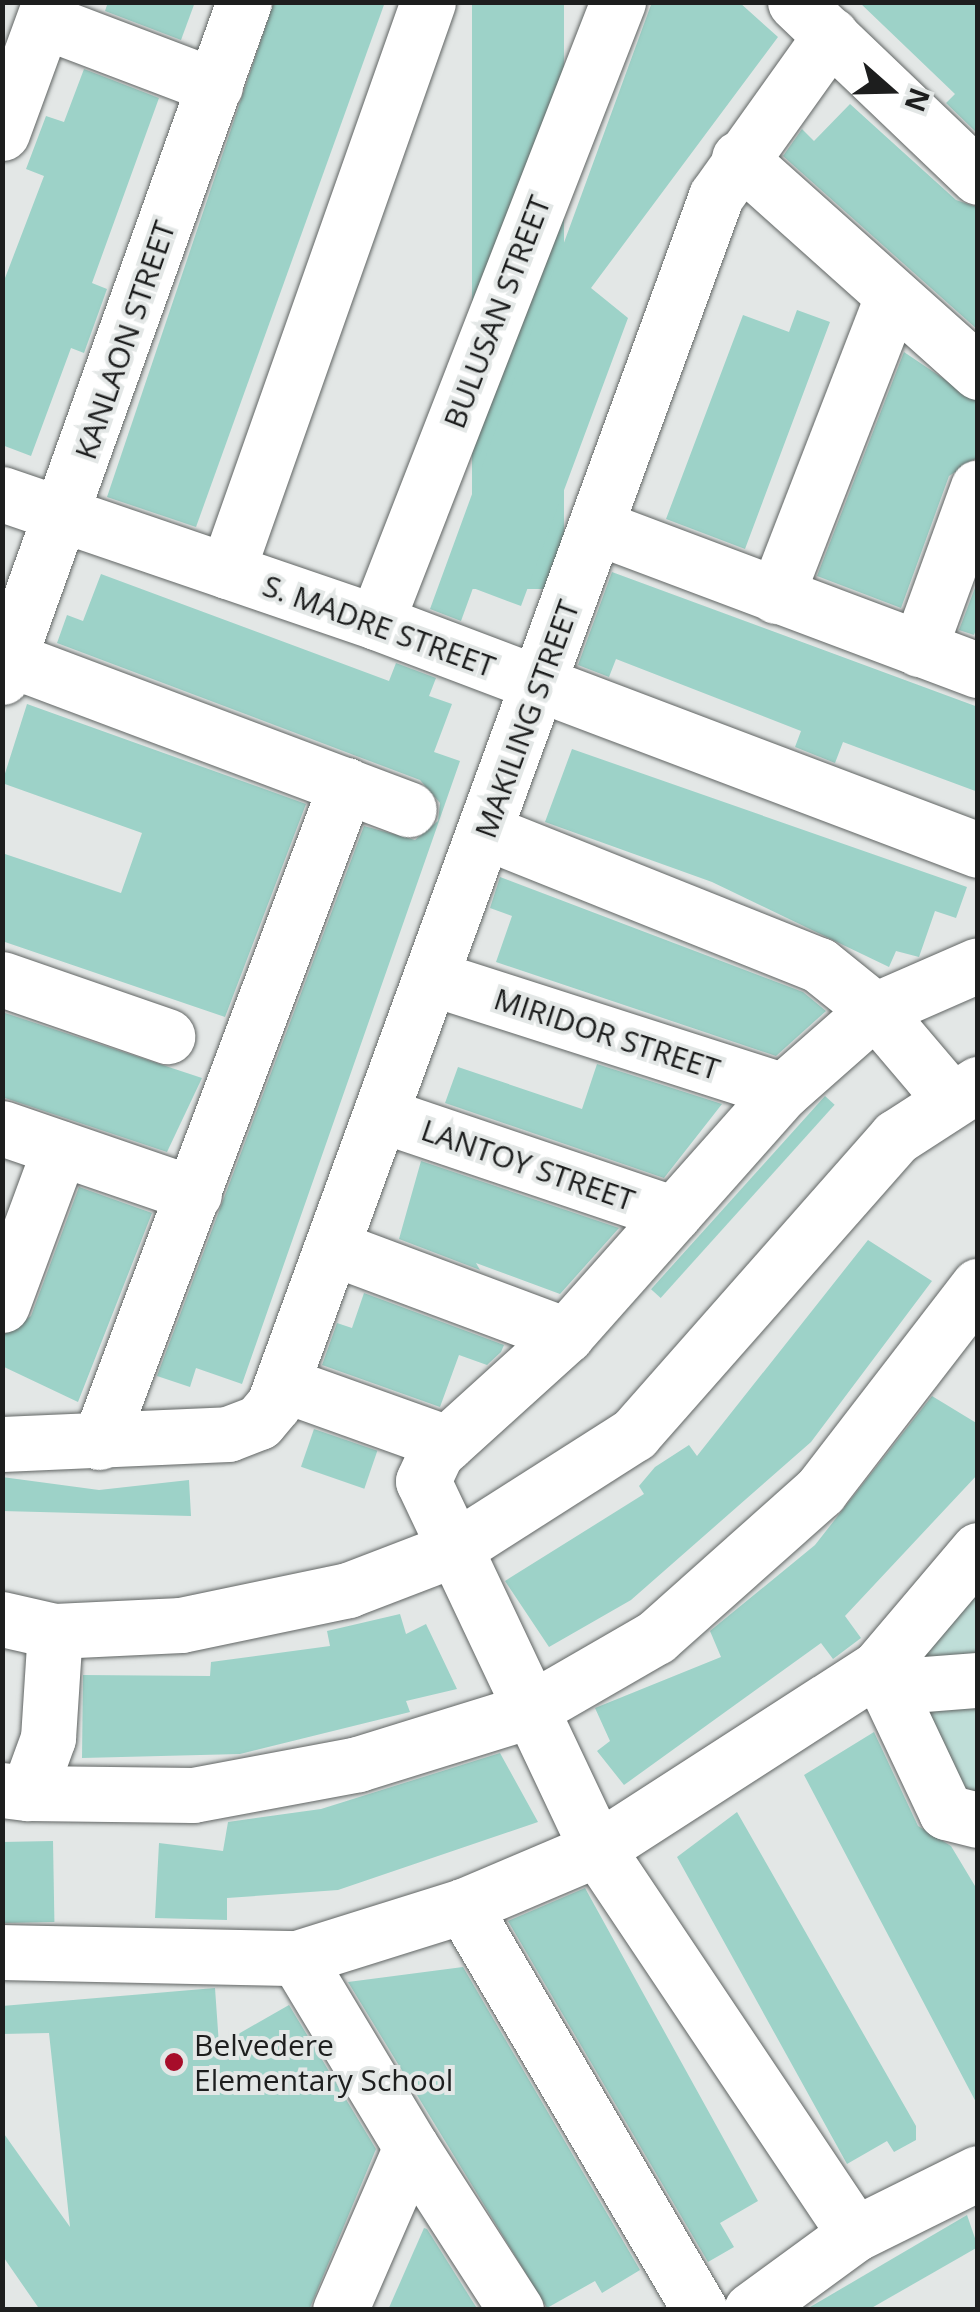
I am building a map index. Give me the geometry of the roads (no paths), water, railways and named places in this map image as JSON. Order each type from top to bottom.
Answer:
[{"type":"street","name":"KANLAON STREET","points":[[6,668],[64,516],[244,2]]},
{"type":"street","points":[[227,571],[428,2]]},
{"type":"street","name":"BULUSAN STREET","points":[[376,622],[618,2]]},
{"type":"street","points":[[2,133],[47,12],[215,86]]},
{"type":"street","points":[[813,19],[978,177]]},
{"type":"street","name":"MAKILING STREET","points":[[271,1403],[382,1115],[716,196],[813,19]]},
{"type":"street","points":[[739,158],[978,372]]},
{"type":"street","points":[[776,596],[892,297]]},
{"type":"street","points":[[919,649],[978,487]]},
{"type":"street","name":"S. MADRE STREET","points":[[2,494],[376,622],[978,850]]},
{"type":"street","points":[[596,527],[978,670]]},
{"type":"street","points":[[6,668],[410,810]]},
{"type":"street","points":[[100,1442],[346,786]]},
{"type":"street","points":[[2,1619],[55,1631],[244,1615],[348,1590],[452,1550],[634,1434],[834,1202],[964,1091],[819,965],[486,832]]},
{"type":"street","points":[[855,2234],[597,1849],[526,1712],[423,1481],[447,1443],[566,1335],[783,1091],[875,1010],[978,966]]},
{"type":"street","name":"MIRIDOR STREET","points":[[432,978],[783,1091]]},
{"type":"street","points":[[2,979],[167,1036]]},
{"type":"street","name":"LANTOY STREET","points":[[382,1115],[674,1214]]},
{"type":"street","points":[[2,1128],[194,1194]]},
{"type":"street","points":[[4,1293],[60,1148]]},
{"type":"street","points":[[332,1248],[566,1335]]},
{"type":"street","points":[[55,1631],[51,1720],[15,1792],[193,1795],[358,1764],[526,1712],[656,1637],[820,1491],[978,1286]]},
{"type":"street","points":[[2,1444],[228,1434],[271,1403],[447,1443]]},
{"type":"street","points":[[2,1952],[297,1958],[463,1906],[597,1849],[882,1678],[978,1550]]},
{"type":"street","points":[[882,1678],[978,1680]]},
{"type":"street","points":[[882,1678],[962,1816],[978,1864]]},
{"type":"street","points":[[463,1906],[700,2310]]},
{"type":"street","points":[[297,1958],[410,2147],[516,2310]]},
{"type":"street","points":[[340,2310],[410,2147]]},
{"type":"street","points":[[751,2310],[855,2234],[978,2173]]},
{"type":"place","name":"Belvedere Elementary School","points":[[174,2062]]}]
